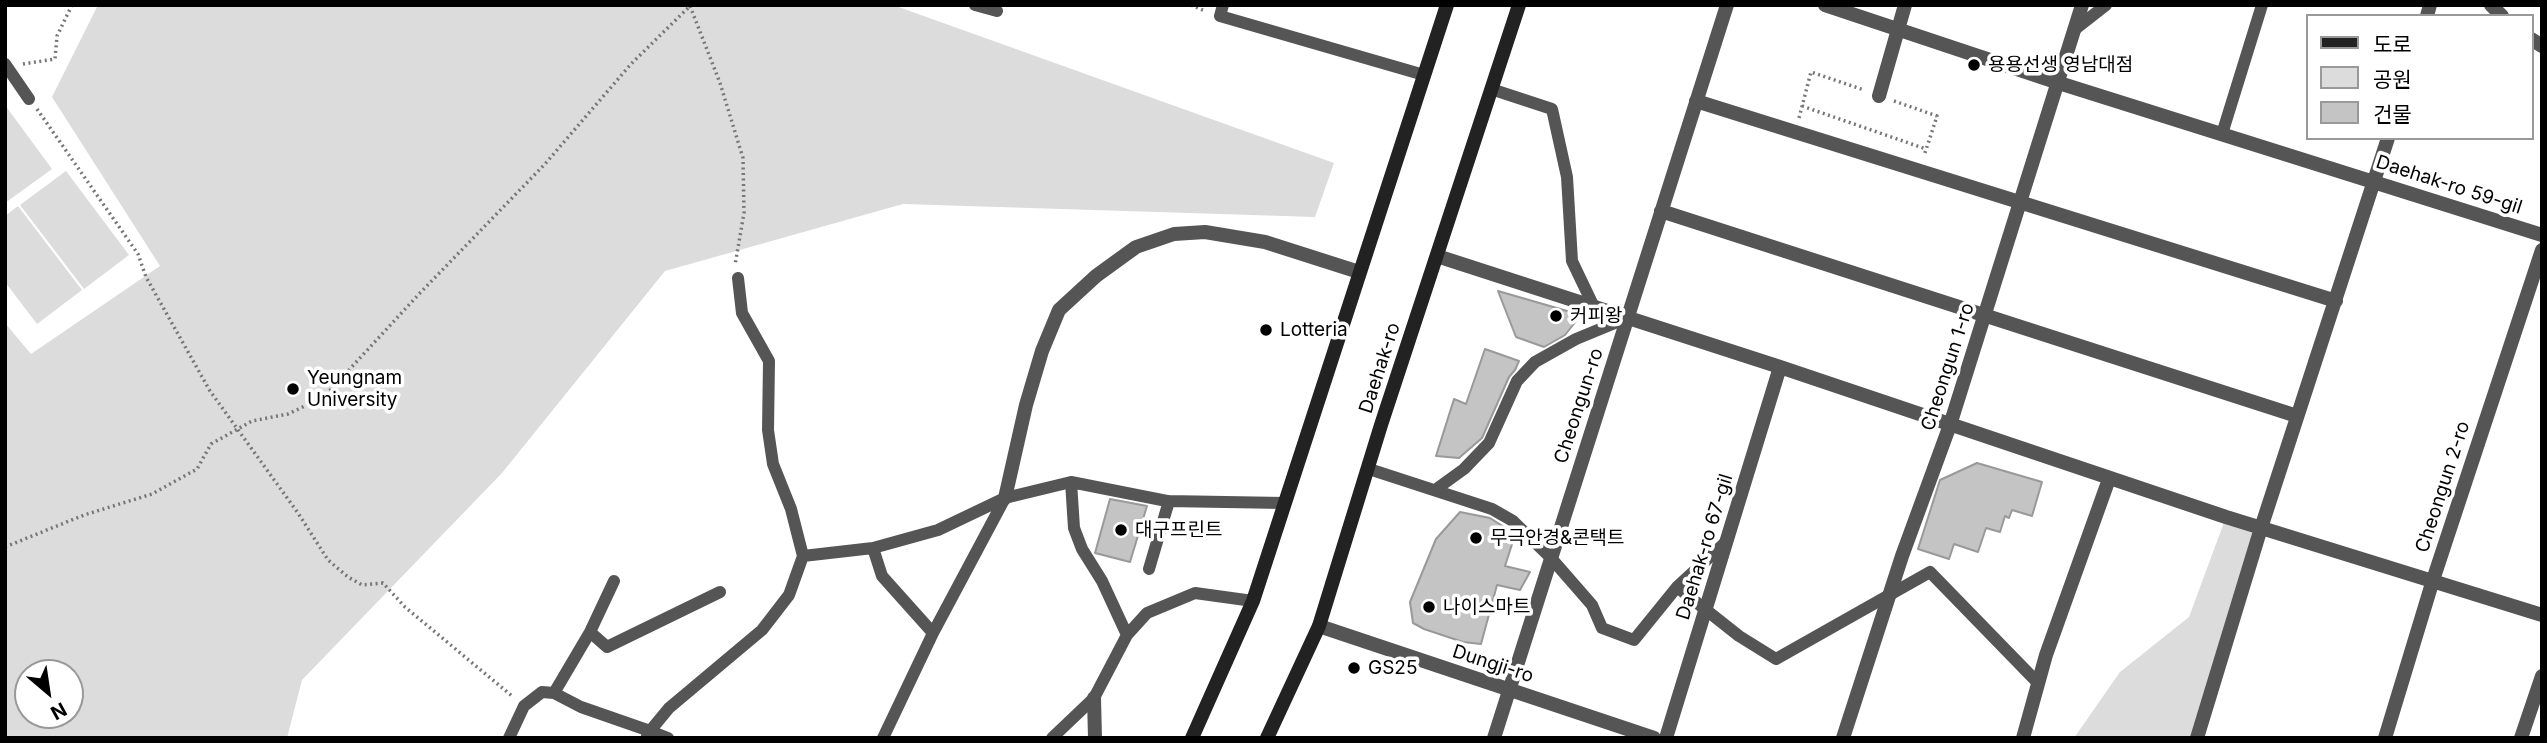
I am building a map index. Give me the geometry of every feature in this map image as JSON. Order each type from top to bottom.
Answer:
[{"type":"main road","points":[[1192,738],[1253,601],[1447,5]]},
{"type":"main road","name":"Daehak-ro","points":[[1267,738],[1319,626],[1518,5]]},
{"type":"street","name":"Cheongun-ro","points":[[1494,738],[1727,5]]},
{"type":"street","name":"Daehak-ro 59-gil","points":[[1825,5],[2059,83],[2542,235]]},
{"type":"street","points":[[1879,96],[1905,5]]},
{"type":"street","name":"Cheongun 1-ro","points":[[1843,738],[1950,425],[2082,5]]},
{"type":"street","points":[[1696,101],[2336,301]]},
{"type":"street","points":[[2197,738],[2297,416],[2387,140]]},
{"type":"street","points":[[1661,211],[2297,416]]},
{"type":"street","points":[[1005,498],[1026,405],[1042,351],[1059,310],[1096,276],[1136,247],[1174,234],[1205,232],[1265,243],[1359,272]]},
{"type":"street","name":"Cheongun 2-ro","points":[[2385,738],[2433,580],[2542,250]]},
{"type":"street","points":[[1437,256],[1780,367],[2109,479],[2542,615]]},
{"type":"street","name":"Daehak-ro 67-gil","points":[[1665,738],[1780,367]]},
{"type":"street","points":[[2023,738],[2046,655],[2109,479]]},
{"type":"street","name":"Dungji-ro","points":[[1319,626],[1654,738]]},
{"type":"street","points":[[2521,738],[2542,676]]},
{"type":"street","points":[[1094,698],[1095,738]]},
{"type":"lane","points":[[975,5],[997,11]]},
{"type":"lane","points":[[1223,5],[1220,16],[1424,75]]},
{"type":"lane","points":[[2074,30],[2106,5]]},
{"type":"lane","points":[[2222,134],[2262,5]]},
{"type":"lane","points":[[6,65],[29,99]]},
{"type":"lane","points":[[1491,89],[1552,109],[1567,177],[1572,261],[1594,307]]},
{"type":"lane","points":[[648,735],[669,708],[762,630],[789,595],[803,556],[791,509],[774,464],[768,430],[769,361],[742,313],[738,278]]},
{"type":"lane","points":[[1436,490],[1464,469],[1489,443],[1517,381],[1535,362],[1576,339],[1627,318]]},
{"type":"lane","points":[[1369,468],[1492,509],[1513,522],[1592,605],[1602,628],[1634,640],[1677,587],[1726,542]]},
{"type":"lane","points":[[803,556],[873,548],[938,530],[1005,498],[1071,482],[1169,501],[1284,503]]},
{"type":"lane","points":[[1071,482],[1074,528],[1082,549],[1102,581],[1127,635]]},
{"type":"lane","points":[[883,738],[933,633],[1005,498]]},
{"type":"lane","points":[[1149,569],[1169,501]]},
{"type":"lane","points":[[873,548],[881,576],[933,633]]},
{"type":"lane","points":[[1677,587],[1739,636],[1776,659],[1930,572],[2038,683]]},
{"type":"lane","points":[[554,693],[590,632],[614,581]]},
{"type":"lane","points":[[590,632],[607,647],[720,592]]},
{"type":"lane","points":[[1052,738],[1094,698],[1127,635],[1147,613],[1195,593],[1253,601]]},
{"type":"lane","points":[[509,738],[524,706],[542,692],[554,693],[648,735],[668,738]]},
{"type":"path","points":[[6,65],[55,59],[57,36],[72,5]]},
{"type":"path","points":[[5,547],[84,515],[152,494],[197,469],[212,444],[238,429],[253,421],[288,414],[324,397],[419,293],[545,164],[631,64],[690,6],[720,83],[743,158],[744,212],[735,266],[738,278]]},
{"type":"path","points":[[1794,132],[1811,72],[1937,116],[1919,172]]},
{"type":"path","points":[[29,99],[138,254],[146,277],[210,391],[328,559],[348,577],[362,585],[383,583],[405,607],[524,706]]},
{"type":"path","points":[[1802,106],[1926,149]]},
{"type":"green space","name":"Yeungnam University","points":[[98,5],[893,5],[1334,163],[1315,217],[903,204],[665,271],[502,473],[302,680],[287,738],[5,738],[5,323],[31,354],[160,266],[52,97]]},
{"type":"green space","points":[[5,105],[52,169],[5,203]]},
{"type":"green space","points":[[66,171],[129,255],[84,289],[20,205]]},
{"type":"green space","points":[[18,206],[82,290],[37,324],[5,282],[5,216]]},
{"type":"green space","points":[[2226,517],[2261,528],[2197,738],[2074,738],[2120,672],[2189,617]]},
{"type":"building","points":[[1498,291],[1581,315],[1565,335],[1544,347],[1516,337]]},
{"type":"building","points":[[1485,349],[1519,361],[1482,438],[1459,458],[1436,456],[1454,399],[1466,404]]},
{"type":"building","points":[[1977,463],[2042,482],[2032,516],[2012,510],[2009,518],[2005,516],[2000,532],[1986,528],[1978,552],[1954,544],[1949,559],[1918,549],[1940,480]]},
{"type":"building","name":"대구프린트","points":[[1110,499],[1147,506],[1130,562],[1095,553]]},
{"type":"building","points":[[1460,512],[1490,518],[1512,532],[1515,535],[1505,566],[1530,572],[1520,590],[1497,585],[1481,644],[1463,642],[1413,623],[1410,602],[1436,539]]},
{"type":"place","name":"용용선생 영남대점","points":[[1974,65]]},
{"type":"place","name":"커피왕","points":[[1556,316]]},
{"type":"place","name":"Lotteria","points":[[1266,330]]},
{"type":"place","name":"Yeungnam University","points":[[293,389]]},
{"type":"place","name":"대구프린트","points":[[1121,530]]},
{"type":"place","name":"무극안경&콘택트","points":[[1476,538]]},
{"type":"place","name":"나이스마트","points":[[1429,607]]},
{"type":"place","name":"GS25","points":[[1354,668]]}]
